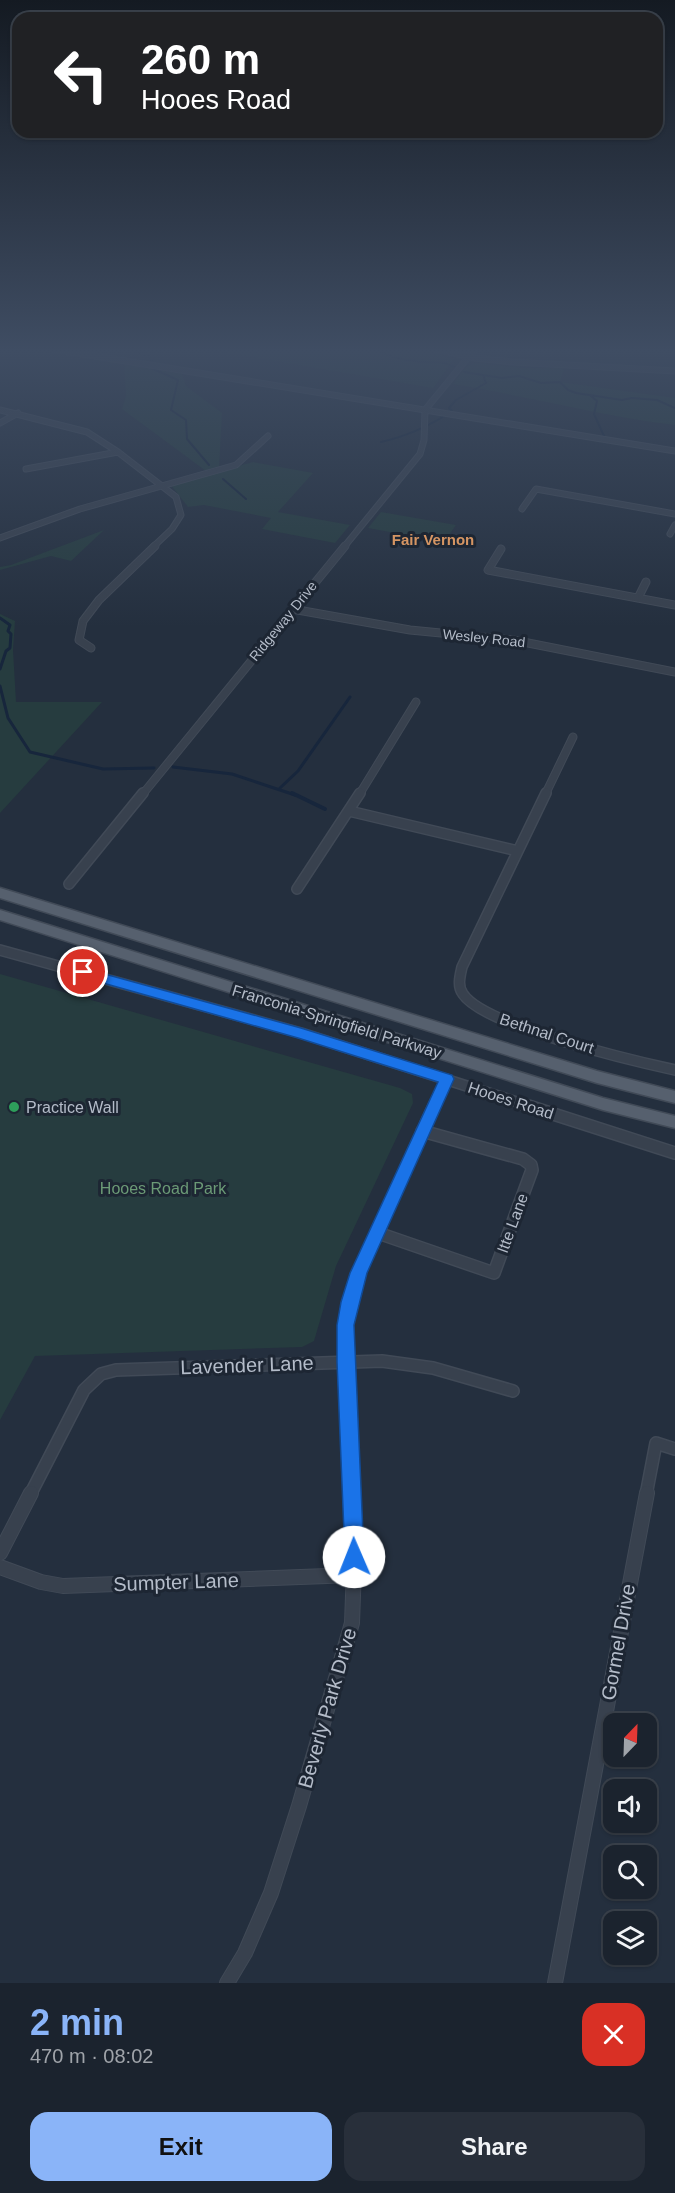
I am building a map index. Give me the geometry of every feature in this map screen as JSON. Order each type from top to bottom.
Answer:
[{"type":"main road","name":"Franconia-Springfield Parkway","points":[[0,894],[597,1077],[675,1097]]},
{"type":"main road","name":"Franconia-Springfield Parkway","points":[[0,915],[603,1104],[675,1122]]},
{"type":"street","points":[[91,648],[79,640],[83,621],[99,600],[172,529],[181,515],[176,497],[102,442]]},
{"type":"street","points":[[0,538],[80,509],[236,465],[262,442]]},
{"type":"street","name":"Ridgeway Drive","points":[[69,884],[420,454],[422,442]]},
{"type":"street","points":[[618,442],[675,451]]},
{"type":"street","points":[[26,469],[118,452]]},
{"type":"street","points":[[522,509],[536,489],[675,514]]},
{"type":"street","points":[[670,534],[675,525]]},
{"type":"street","points":[[501,549],[488,570],[675,604]]},
{"type":"street","points":[[638,598],[646,582]]},
{"type":"street","name":"Wesley Road","points":[[292,609],[410,630],[513,640],[675,672]]},
{"type":"street","points":[[297,889],[349,812],[416,702]]},
{"type":"street","name":"Bethnal Court","points":[[573,737],[462,967],[459,978],[460,988],[470,1002],[483,1011],[512,1024],[675,1070]]},
{"type":"street","points":[[349,812],[518,851]]},
{"type":"street","name":"Hooes Road","points":[[0,950],[239,1015],[675,1153]]},
{"type":"street","name":"Beverly Park Drive","points":[[227,1983],[245,1953],[271,1893],[348,1643],[352,1623],[355,1539],[346,1362],[346,1325],[350,1302],[358,1273],[446,1079]]},
{"type":"street","name":"Itte Lane","points":[[378,1233],[494,1273],[532,1170],[531,1165],[523,1160],[422,1131]]},
{"type":"street","name":"Lavender Lane","points":[[0,1553],[89,1383],[101,1374],[116,1370],[382,1361],[432,1368],[513,1391]]},
{"type":"street","name":"Gormel Drive","points":[[555,1983],[656,1443],[675,1449]]},
{"type":"street","name":"Sumpter Lane","points":[[0,1567],[41,1582],[63,1586],[354,1575]]},
{"type":"green space","points":[[166,442],[220,442],[219,468],[206,471]]},
{"type":"green space","points":[[253,462],[313,473],[278,512],[350,525],[335,543],[262,529],[271,518],[204,505],[188,507],[171,485]]},
{"type":"green space","points":[[381,512],[456,525],[444,542],[368,528]]},
{"type":"green space","points":[[104,530],[71,561],[51,556],[0,570],[0,567],[11,565]]},
{"type":"green space","points":[[0,614],[15,621],[13,650],[16,702],[102,702],[0,813]]},
{"type":"green space","name":"Hooes Road Park","points":[[0,974],[400,1088],[412,1094],[413,1103],[336,1266],[314,1341],[302,1347],[35,1356],[0,1420]]},
{"type":"waterway","points":[[189,442],[209,465]]},
{"type":"waterway","points":[[223,479],[246,499]]},
{"type":"waterway","points":[[0,618],[10,625],[8,631],[11,634],[10,648],[6,651],[0,669]]},
{"type":"waterway","points":[[0,686],[8,718],[30,752],[103,769],[154,768]]},
{"type":"waterway","points":[[280,788],[298,771],[350,697]]},
{"type":"waterway","points":[[173,767],[232,774],[295,795]]},
{"type":"waterway","points":[[292,793],[325,809]]},
{"type":"place","name":"Practice Wall","points":[[14,1107]]},
{"type":"district","name":"Fair Vernon","points":[[433,540]]},
{"type":"route","points":[[83,972],[301,1033],[446,1079],[358,1273],[350,1302],[346,1325],[346,1362],[354,1557]]}]
